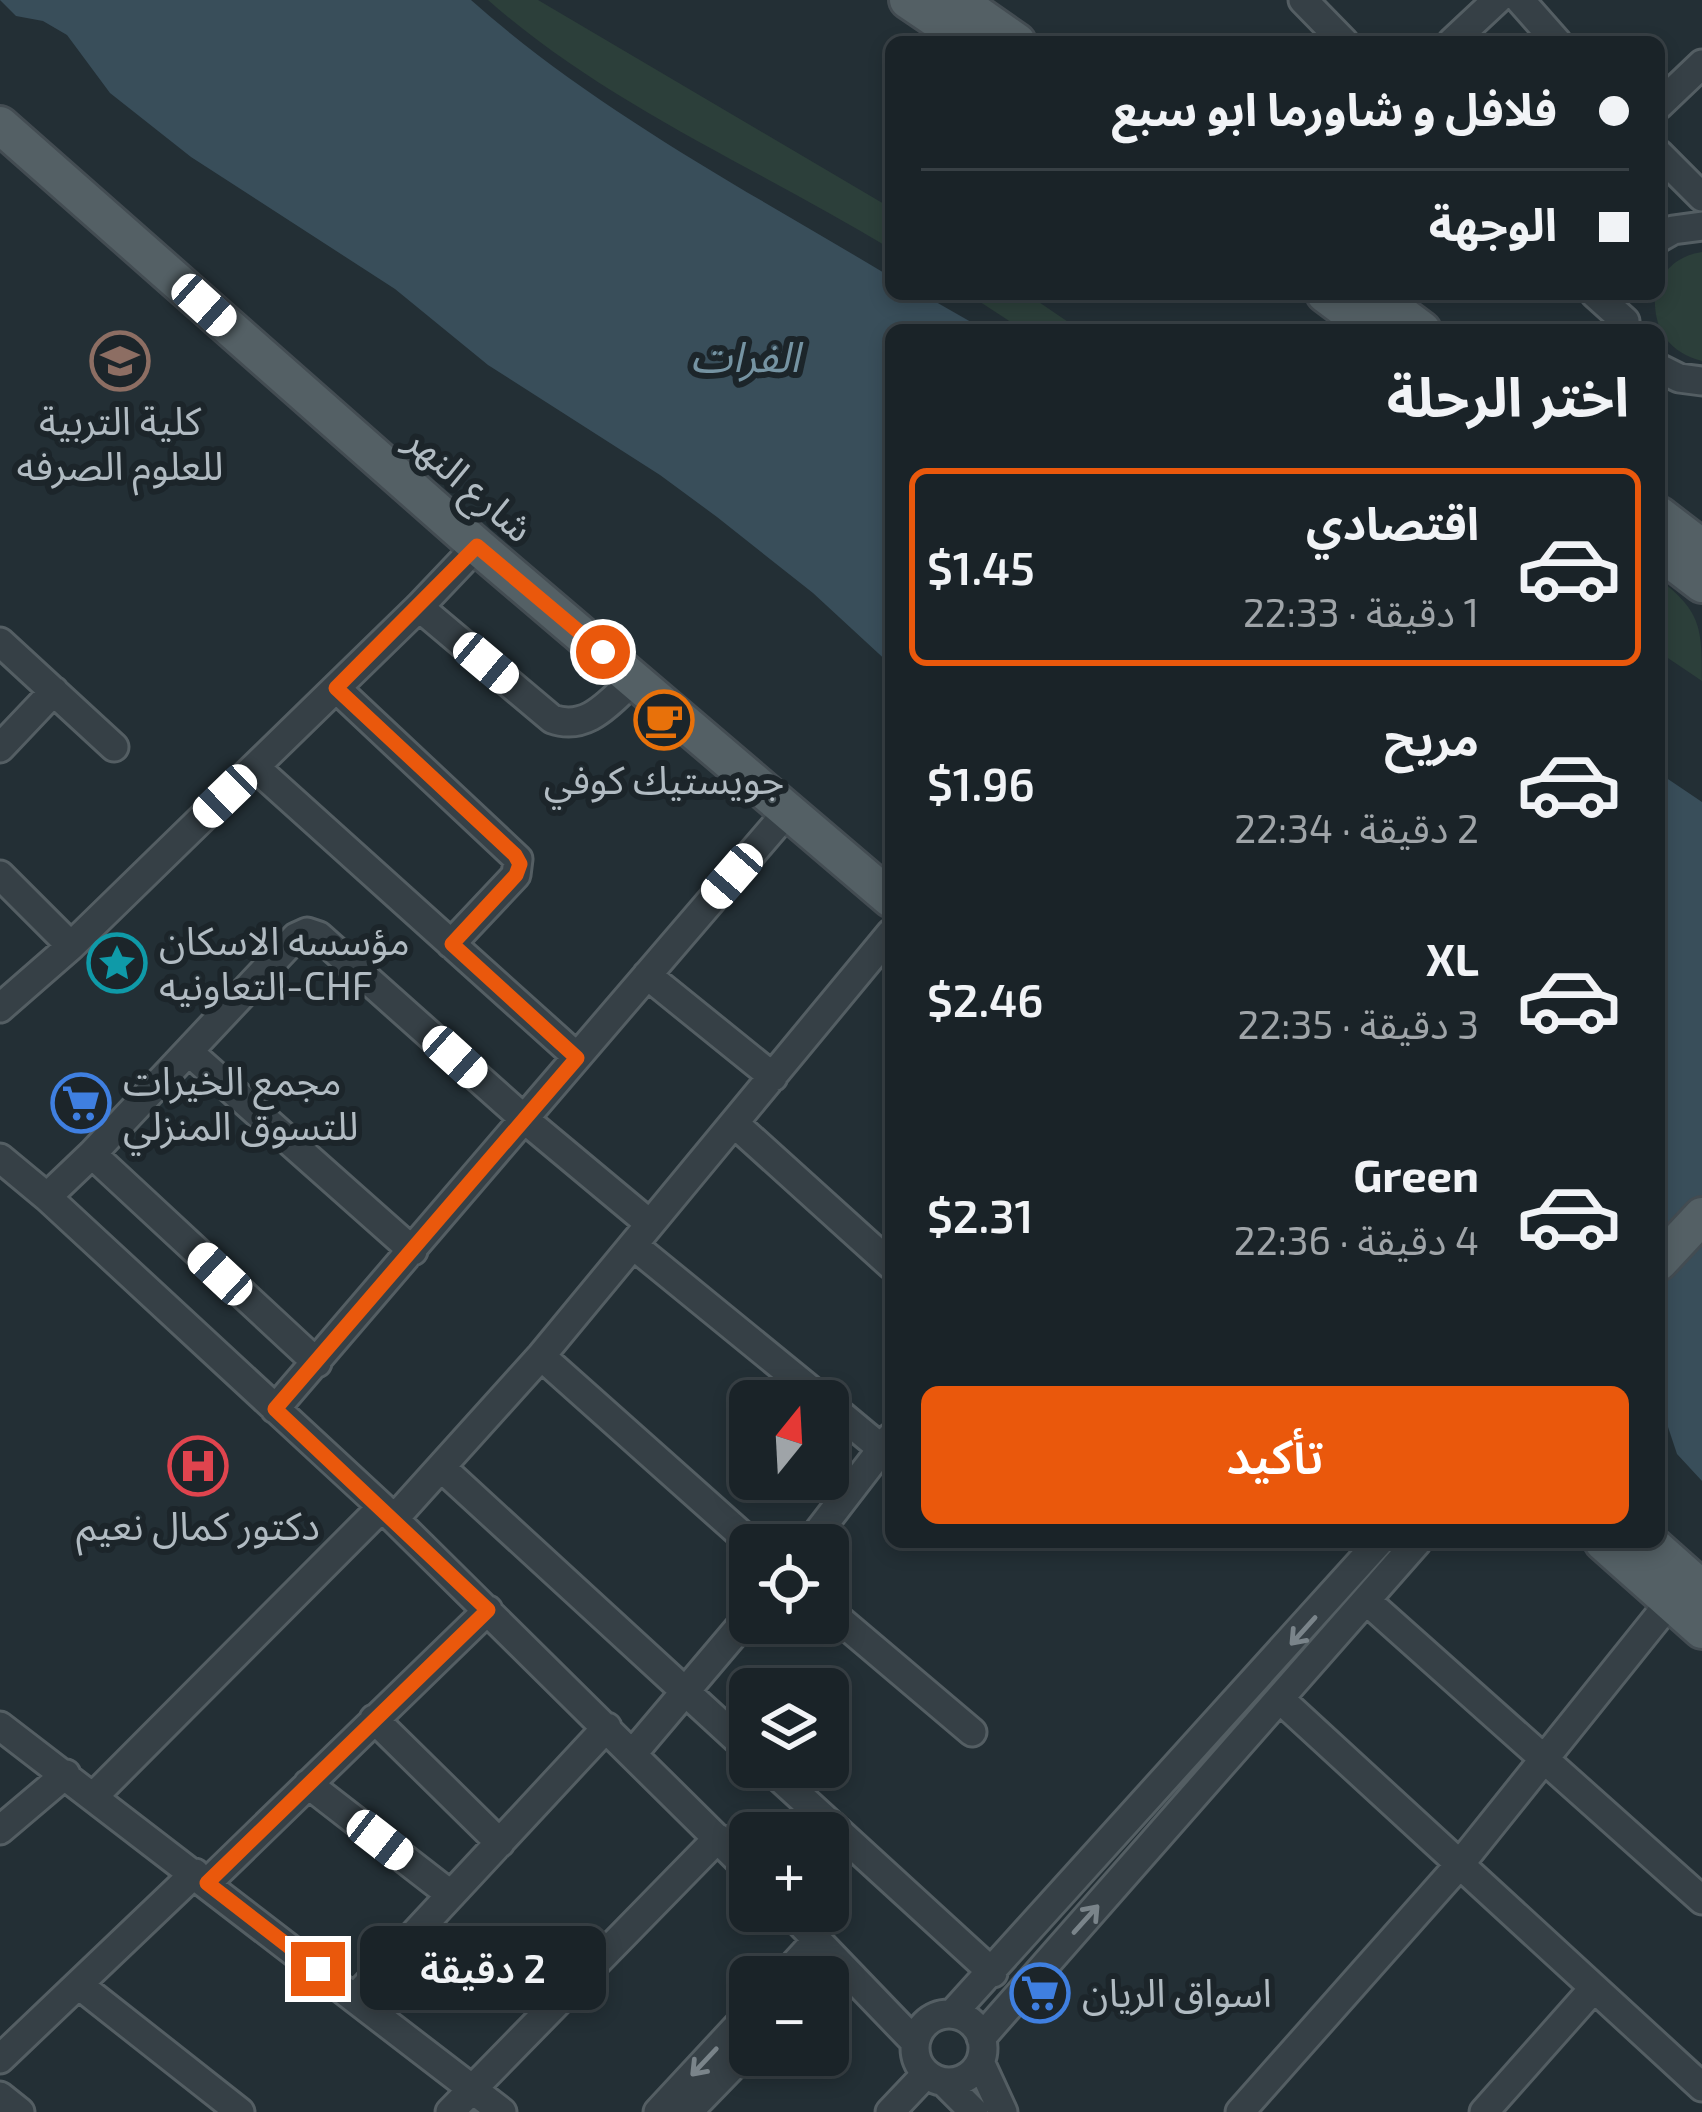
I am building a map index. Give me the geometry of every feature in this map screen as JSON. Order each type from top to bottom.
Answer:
[{"type":"main road","points":[[908,0],[961,36]]},
{"type":"main road","points":[[957,0],[1007,36]]},
{"type":"main road","name":"شارع النهر","points":[[0,125],[477,546],[885,894]]},
{"type":"main road","points":[[1333,300],[1365,324]]},
{"type":"main road","points":[[1382,300],[1414,324]]},
{"type":"main road","points":[[1665,520],[1702,548]]},
{"type":"main road","points":[[1665,555],[1702,584]]},
{"type":"main road","points":[[1665,1256],[1702,1216]]},
{"type":"main road","points":[[1612,1548],[1686,1595]]},
{"type":"main road","points":[[1653,1548],[1686,1595],[1702,1630]]},
{"type":"street","points":[[1303,0],[1338,36]]},
{"type":"street","points":[[1458,36],[1497,0]]},
{"type":"street","points":[[1520,0],[1552,36]]},
{"type":"street","points":[[1665,99],[1702,64]]},
{"type":"street","points":[[1665,160],[1702,197]]},
{"type":"street","points":[[1665,235],[1702,226]]},
{"type":"street","points":[[1665,371],[1702,381]]},
{"type":"street","points":[[0,1008],[71,946],[477,546]]},
{"type":"street","points":[[419,608],[552,719],[567,725],[592,716],[635,679]]},
{"type":"street","points":[[0,642],[114,747]]},
{"type":"street","points":[[336,688],[518,860],[516,875],[452,944]]},
{"type":"street","points":[[0,748],[54,691]]},
{"type":"street","points":[[255,766],[577,1058]]},
{"type":"street","points":[[275,1409],[788,811]]},
{"type":"street","points":[[0,875],[71,946]]},
{"type":"street","points":[[47,1196],[296,937],[307,932],[319,936],[523,1118],[801,1380]]},
{"type":"street","points":[[94,1796],[388,1513],[443,1469],[885,940]]},
{"type":"street","points":[[647,975],[773,1077]]},
{"type":"street","points":[[189,1052],[413,1251]]},
{"type":"street","points":[[734,1123],[885,1260]]},
{"type":"street","points":[[92,1154],[317,1363]]},
{"type":"street","points":[[0,1158],[47,1196],[388,1513],[729,1849]]},
{"type":"street","points":[[541,1356],[729,1524]]},
{"type":"street","points":[[849,1418],[885,1442]]},
{"type":"street","points":[[824,1524],[885,1444]]},
{"type":"street","points":[[443,1469],[729,1732]]},
{"type":"street","points":[[974,2112],[916,2059],[915,2042],[929,2020],[952,2014],[993,1972],[1374,1548]]},
{"type":"street","points":[[890,2112],[935,2078],[963,2079],[980,2050],[1412,1548]]},
{"type":"street","points":[[1246,2110],[1686,1595]]},
{"type":"street","points":[[1368,1602],[1702,1900]]},
{"type":"street","points":[[0,2059],[308,1784],[488,1610]]},
{"type":"street","points":[[849,1628],[972,1732]]},
{"type":"street","points":[[634,1752],[729,1640]]},
{"type":"street","points":[[1281,1700],[1702,2087]]},
{"type":"street","points":[[374,1718],[500,1843]]},
{"type":"street","points":[[0,1726],[502,2112]]},
{"type":"street","points":[[355,1998],[607,1727]]},
{"type":"street","points":[[0,1830],[65,1774]]},
{"type":"street","points":[[308,1784],[452,1895]]},
{"type":"street","points":[[791,1788],[993,1972]]},
{"type":"street","points":[[449,2112],[718,1838]]},
{"type":"street","points":[[849,1982],[915,2042]]},
{"type":"street","points":[[79,1985],[240,2112]]},
{"type":"street","points":[[1484,2112],[1594,1988]]},
{"type":"street","points":[[952,2014],[968,2020],[1003,2112]]},
{"type":"street","points":[[658,2112],[729,2035]]},
{"type":"street","points":[[688,2112],[729,2070]]},
{"type":"street","points":[[0,2096],[20,2112]]},
{"type":"green space","points":[[488,0],[538,0],[885,204],[885,245],[632,103]]},
{"type":"green space","points":[[1702,252],[1702,361],[1672,345],[1665,337],[1665,324],[1659,324],[1657,318],[1656,300],[1665,300],[1665,275],[1686,256]]},
{"type":"green space","points":[[977,300],[1036,300],[1071,324],[1014,324]]},
{"type":"green space","points":[[1665,585],[1697,623],[1702,681],[1665,656]]},
{"type":"water","name":"الفرات","points":[[0,0],[471,0],[621,114],[885,273],[885,300],[932,300],[974,324],[885,324],[885,659],[813,593],[660,475],[488,365],[395,289],[191,157],[110,93],[67,35],[43,21],[16,16]]},
{"type":"water","points":[[1665,777],[1702,802],[1702,1481],[1677,1454],[1665,1418]]},
{"type":"place","name":"كلية التربية للعلوم الصرفه","points":[[120,361]]},
{"type":"place","name":"جويستيك كوفي","points":[[664,720]]},
{"type":"place","name":"مؤسسه الاسكان التعاونيه-CHF","points":[[117,963]]},
{"type":"place","name":"مجمع الخيرات للتسوق المنزلي","points":[[81,1103]]},
{"type":"place","name":"دكتور كمال نعيم","points":[[198,1466]]},
{"type":"place","name":"اسواق الريان","points":[[1040,1993]]},
{"type":"route","points":[[318,1969],[207,1883],[488,1610],[275,1409],[577,1058],[452,944],[516,875],[520,864],[515,855],[336,688],[477,546],[603,652]]}]
